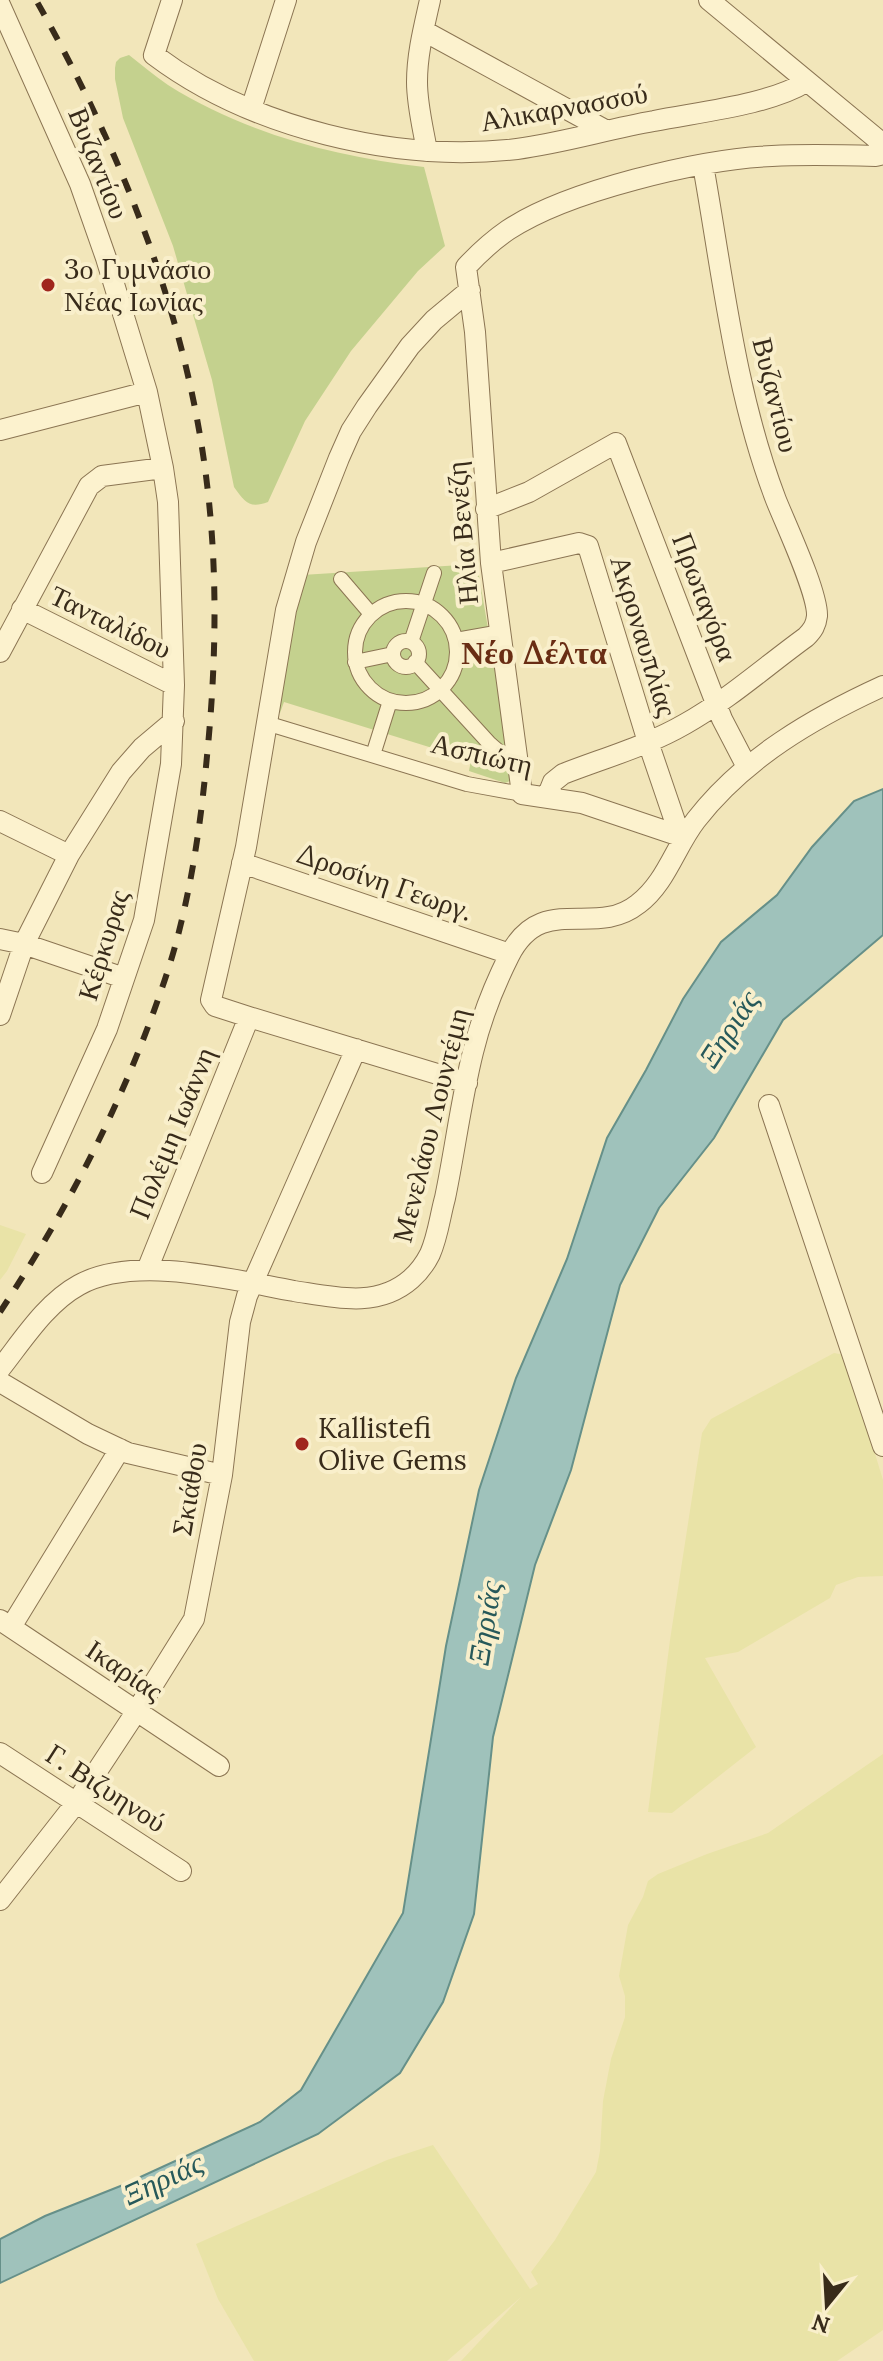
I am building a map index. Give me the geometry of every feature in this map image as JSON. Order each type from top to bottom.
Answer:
[{"type":"street","name":"Αλικαρνασσού","points":[[172,0],[154,55],[180,73],[251,109],[337,137],[386,146],[427,151],[518,149],[767,99],[806,82]]},
{"type":"street","points":[[251,109],[286,0]]},
{"type":"street","points":[[427,151],[417,84],[430,0]]},
{"type":"street","points":[[709,0],[883,144]]},
{"type":"street","name":"Βυζαντίου","points":[[2,13],[80,184],[147,392],[163,468]]},
{"type":"street","points":[[424,31],[605,130]]},
{"type":"street","points":[[703,165],[772,156],[883,154]]},
{"type":"street","name":"Βυζαντίου","points":[[703,165],[749,419],[815,602],[817,618],[813,631],[716,704]]},
{"type":"street","name":"Ηλία Βενέζη","points":[[522,794],[491,563],[475,332],[466,267],[509,230],[554,207],[614,187],[703,165]]},
{"type":"street","points":[[467,1083],[249,1017],[212,1005],[211,1000],[242,863],[286,610],[296,573],[351,431],[410,346],[434,320],[470,290]]},
{"type":"street","points":[[0,430],[147,392]]},
{"type":"street","name":"Πρωταγόρα","points":[[486,509],[529,492],[616,443],[716,704],[747,767]]},
{"type":"street","points":[[0,652],[89,486],[102,476],[163,468]]},
{"type":"street","name":"Κέρκυρας","points":[[42,1173],[107,1029],[144,920],[171,764],[174,685],[168,502],[163,468]]},
{"type":"street","name":"Ακροναυπλίας","points":[[491,563],[579,543],[588,546],[648,742],[682,838]]},
{"type":"street","points":[[411,642],[434,573]]},
{"type":"street","points":[[341,579],[371,614]]},
{"type":"street","points":[[407,600],[423,604],[442,615],[453,631],[457,660],[454,670],[440,690],[419,702],[390,701],[367,686],[355,662],[359,631],[371,614],[388,604],[407,600]]},
{"type":"street","name":"Τανταλίδου","points":[[22,609],[174,685]]},
{"type":"street","points":[[456,640],[501,632]]},
{"type":"street","points":[[411,642],[419,651],[415,662],[404,667],[396,662],[393,654],[398,643],[411,642]]},
{"type":"street","points":[[355,662],[393,654]]},
{"type":"street","points":[[415,662],[489,743],[520,770]]},
{"type":"street","name":"Μενελάου Λουντέμη","points":[[0,1369],[49,1309],[78,1286],[111,1273],[147,1270],[352,1300],[381,1295],[412,1278],[422,1267],[436,1236],[473,1053],[484,1015],[510,954],[523,934],[538,923],[618,915],[634,908],[656,887],[682,838],[747,767],[795,732],[883,686]]},
{"type":"street","points":[[373,755],[390,701]]},
{"type":"street","points":[[547,797],[553,782],[563,774],[648,742],[716,704]]},
{"type":"street","points":[[0,1015],[24,944],[69,855],[121,772],[142,748],[174,721]]},
{"type":"street","name":"Ασπιώτη","points":[[266,723],[467,784],[596,806],[682,838]]},
{"type":"street","points":[[0,821],[69,855]]},
{"type":"street","name":"Δροσίνη Γεωργ.","points":[[242,863],[510,954]]},
{"type":"street","points":[[0,939],[24,944],[124,978]]},
{"type":"street","name":"Πολέμη Ιωάννη","points":[[147,1270],[249,1017]]},
{"type":"street","name":"Σκιάθου","points":[[0,1900],[76,1803],[194,1619],[222,1475],[240,1322],[251,1283],[356,1049]]},
{"type":"street","points":[[769,1105],[883,1446]]},
{"type":"street","points":[[0,1382],[88,1434],[120,1449],[222,1475]]},
{"type":"street","points":[[6,1624],[120,1449]]},
{"type":"street","name":"Ικαρίας","points":[[6,1624],[219,1766]]},
{"type":"street","name":"Γ. Βιζυηνού","points":[[0,1753],[181,1871]]},
{"type":"shaded area","points":[[0,1225],[26,1234],[0,1280]]},
{"type":"shaded area","points":[[834,1353],[845,1355],[883,1480],[883,1576],[858,1577],[836,1585],[830,1598],[738,1652],[705,1658],[756,1747],[672,1813],[648,1812],[670,1640],[702,1433],[711,1419]]},
{"type":"shaded area","points":[[883,1754],[883,2330],[837,2361],[461,2361],[521,2297],[447,2361],[254,2361],[218,2299],[196,2244],[387,2160],[433,2145],[530,2289],[538,2284],[531,2272],[555,2240],[596,2172],[603,2101],[611,2059],[625,2017],[625,1996],[619,1976],[628,1925],[648,1881],[707,1854],[768,1833]]},
{"type":"green space","points":[[129,55],[168,85],[197,102],[259,129],[357,157],[424,167],[445,246],[418,271],[351,351],[305,421],[268,502],[262,504],[248,503],[234,487],[212,380],[173,246],[123,118],[115,68],[120,58]]},
{"type":"green space","points":[[477,564],[510,781],[505,783],[469,771],[471,760],[284,702],[278,712],[302,575]]},
{"type":"water","name":"Ξηριάς","points":[[883,789],[883,935],[783,1020],[714,1138],[659,1208],[620,1285],[571,1470],[535,1565],[493,1737],[474,1914],[443,2002],[400,2073],[318,2134],[0,2283],[0,2239],[45,2216],[123,2185],[260,2122],[301,2090],[403,1913],[446,1646],[479,1490],[516,1378],[567,1259],[607,1138],[683,999],[721,942],[777,895],[812,847],[854,801]]},
{"type":"railway","points":[[0,1312],[48,1235],[91,1156],[129,1074],[162,988],[179,931],[197,844],[214,654],[211,518],[184,358],[146,234],[122,174],[67,57],[36,0]]},
{"type":"place","name":"3ο Γυμνάσιο Νέας Ιωνίας","points":[[48,285]]},
{"type":"place","name":"Kallistefi Olive Gems","points":[[302,1444]]},
{"type":"district","name":"Νέο Δέλτα","points":[[534,653]]}]
